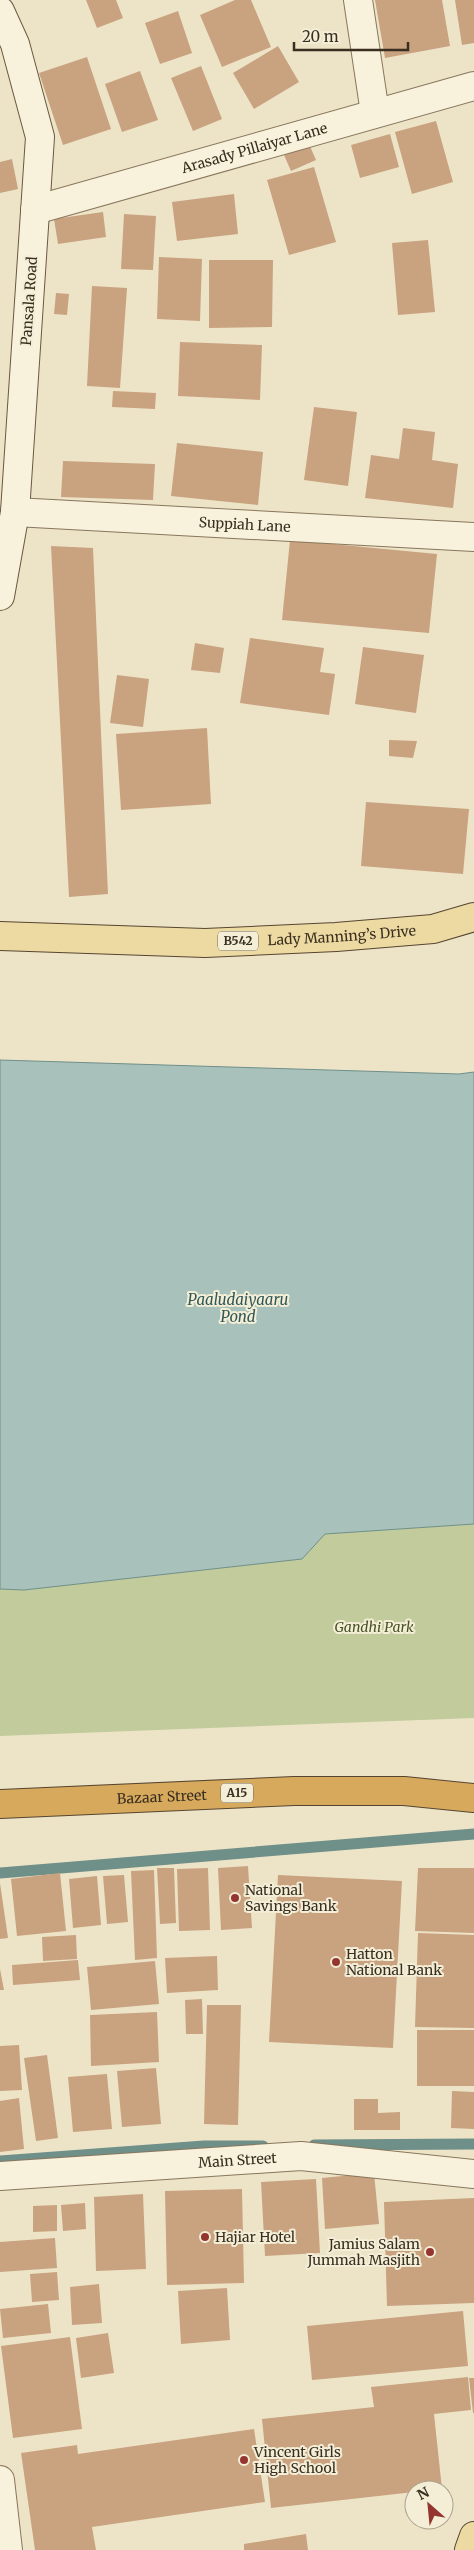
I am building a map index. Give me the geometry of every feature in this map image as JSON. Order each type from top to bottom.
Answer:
[{"type":"highway","name":"Bazaar Street","points":[[0,1804],[294,1791],[404,1792],[474,1798]]},
{"type":"main road","name":"Lady Manning’s Drive","points":[[0,936],[205,943],[336,937],[433,929],[474,917]]},
{"type":"main road","points":[[469,2550],[474,2536]]},
{"type":"street","points":[[358,0],[375,113]]},
{"type":"street","name":"Pansala Road","points":[[0,11],[15,44],[40,137],[15,512],[0,596]]},
{"type":"street","name":"Arasady Pillaiyar Lane","points":[[35,210],[474,86]]},
{"type":"street","name":"Suppiah Lane","points":[[15,512],[474,537]]},
{"type":"street","name":"Main Street","points":[[0,2176],[301,2156],[474,2174]]},
{"type":"street","points":[[0,2480],[8,2550]]},
{"type":"green space","name":"Gandhi Park","points":[[474,1524],[474,1718],[0,1736],[0,1589],[24,1590],[302,1559],[324,1534]]},
{"type":"water","name":"Paaludaiyaaru Pond","points":[[0,1060],[459,1074],[474,1072],[474,1524],[325,1534],[302,1559],[24,1590],[0,1589]]},
{"type":"building","points":[[86,0],[116,0],[123,18],[97,28]]},
{"type":"building","points":[[235,0],[251,0],[271,47],[222,67],[200,15]]},
{"type":"building","points":[[375,0],[442,0],[450,46],[385,58]]},
{"type":"building","points":[[455,0],[474,0],[474,43],[462,45]]},
{"type":"building","points":[[178,11],[192,53],[160,64],[145,23]]},
{"type":"building","points":[[278,46],[299,82],[254,109],[233,73]]},
{"type":"building","points":[[87,57],[111,129],[63,145],[39,73]]},
{"type":"building","points":[[201,66],[222,119],[193,131],[171,78]]},
{"type":"building","points":[[140,71],[158,120],[122,132],[105,84]]},
{"type":"building","points":[[436,121],[453,182],[412,194],[395,132]]},
{"type":"building","points":[[390,134],[399,167],[360,178],[351,145]]},
{"type":"building","points":[[309,144],[316,160],[291,171],[284,155]]},
{"type":"building","points":[[12,159],[18,189],[0,193],[0,162]]},
{"type":"building","points":[[314,167],[336,242],[289,255],[267,180]]},
{"type":"building","points":[[234,194],[238,234],[177,241],[172,202]]},
{"type":"building","points":[[103,212],[106,237],[58,244],[54,219]]},
{"type":"building","points":[[124,214],[156,216],[153,270],[121,269]]},
{"type":"building","points":[[428,240],[435,312],[398,315],[392,243]]},
{"type":"building","points":[[159,257],[202,259],[200,321],[157,319]]},
{"type":"building","points":[[209,260],[273,260],[272,327],[209,328]]},
{"type":"building","points":[[92,286],[127,288],[120,388],[87,386]]},
{"type":"building","points":[[56,293],[69,294],[67,315],[54,314]]},
{"type":"building","points":[[180,342],[262,345],[260,400],[178,396]]},
{"type":"building","points":[[113,391],[156,393],[155,409],[112,407]]},
{"type":"building","points":[[314,407],[357,412],[348,486],[304,480]]},
{"type":"building","points":[[403,428],[435,432],[432,460],[458,464],[453,508],[365,498],[371,455],[399,459]]},
{"type":"building","points":[[177,443],[263,452],[258,505],[171,496]]},
{"type":"building","points":[[63,461],[155,464],[153,500],[61,497]]},
{"type":"building","points":[[290,540],[437,554],[429,633],[282,620]]},
{"type":"building","points":[[51,546],[93,548],[108,894],[69,897]]},
{"type":"building","points":[[250,638],[324,648],[320,672],[335,674],[329,715],[240,703]]},
{"type":"building","points":[[195,643],[224,648],[220,673],[191,670]]},
{"type":"building","points":[[363,647],[424,655],[416,713],[355,704]]},
{"type":"building","points":[[117,675],[149,679],[143,727],[110,723]]},
{"type":"building","points":[[207,728],[211,804],[121,810],[116,734]]},
{"type":"building","points":[[389,740],[417,741],[413,758],[389,756]]},
{"type":"building","points":[[366,802],[469,809],[463,874],[361,866]]},
{"type":"building","name":"National Savings Bank","points":[[248,1866],[252,1928],[221,1930],[218,1868]]},
{"type":"building","points":[[157,1868],[174,1868],[176,1923],[160,1924]]},
{"type":"building","points":[[208,1868],[210,1930],[179,1931],[177,1869]]},
{"type":"building","points":[[418,1868],[474,1868],[474,1933],[415,1931]]},
{"type":"building","points":[[154,1870],[157,1958],[135,1960],[131,1871]]},
{"type":"building","points":[[60,1873],[66,1931],[17,1936],[11,1879]]},
{"type":"building","points":[[124,1875],[128,1922],[107,1924],[103,1876]]},
{"type":"building","name":"Hatton National Bank","points":[[278,1875],[402,1881],[393,2048],[269,2042]]},
{"type":"building","points":[[97,1876],[101,1925],[73,1928],[69,1879]]},
{"type":"building","points":[[0,1883],[8,1938],[0,1939]]},
{"type":"building","points":[[418,1933],[474,1935],[474,2028],[415,2027]]},
{"type":"building","points":[[76,1935],[77,1959],[43,1961],[42,1937]]},
{"type":"building","points":[[217,1956],[218,1990],[167,1993],[165,1958]]},
{"type":"building","points":[[78,1960],[80,1980],[13,1985],[12,1965]]},
{"type":"building","points":[[155,1961],[159,2004],[91,2010],[87,1967]]},
{"type":"building","points":[[0,1969],[4,1990],[0,1990]]},
{"type":"building","points":[[202,1999],[203,2034],[186,2034],[185,2000]]},
{"type":"building","points":[[207,2005],[241,2005],[238,2125],[204,2124]]},
{"type":"building","points":[[157,2012],[159,2062],[91,2066],[90,2015]]},
{"type":"building","points":[[417,2030],[474,2030],[474,2086],[417,2086]]},
{"type":"building","points":[[19,2045],[22,2090],[0,2091],[0,2046]]},
{"type":"building","points":[[47,2055],[58,2138],[36,2141],[24,2058]]},
{"type":"building","points":[[156,2068],[161,2124],[122,2127],[117,2071]]},
{"type":"building","points":[[107,2074],[112,2129],[73,2132],[68,2077]]},
{"type":"building","points":[[452,2091],[474,2092],[474,2129],[451,2128]]},
{"type":"building","points":[[19,2098],[24,2149],[0,2152],[0,2101]]},
{"type":"building","points":[[354,2099],[378,2099],[378,2113],[400,2112],[400,2130],[354,2130]]},
{"type":"building","points":[[374,2173],[379,2224],[325,2229],[322,2178]]},
{"type":"building","points":[[316,2179],[320,2253],[265,2256],[261,2182]]},
{"type":"building","name":"Hajiar Hotel","points":[[242,2189],[244,2283],[167,2285],[165,2191]]},
{"type":"building","points":[[143,2194],[146,2269],[96,2271],[94,2197]]},
{"type":"building","name":"Jamius Salam Jummah Masjith","points":[[474,2198],[474,2303],[387,2306],[384,2202]]},
{"type":"building","points":[[85,2203],[86,2229],[63,2231],[61,2205]]},
{"type":"building","points":[[57,2205],[57,2231],[33,2232],[33,2206]]},
{"type":"building","points":[[55,2238],[57,2268],[0,2272],[0,2242]]},
{"type":"building","points":[[57,2272],[59,2300],[32,2302],[30,2274]]},
{"type":"building","points":[[99,2284],[102,2323],[72,2325],[70,2287]]},
{"type":"building","points":[[227,2288],[230,2340],[181,2344],[178,2291]]},
{"type":"building","points":[[48,2304],[51,2333],[3,2338],[0,2309]]},
{"type":"building","points":[[463,2311],[468,2366],[312,2380],[307,2326]]},
{"type":"building","points":[[108,2333],[114,2373],[81,2378],[76,2338]]},
{"type":"building","points":[[70,2337],[82,2429],[13,2438],[1,2346]]},
{"type":"building","points":[[468,2377],[471,2410],[434,2414],[441,2480],[404,2480],[404,2493],[271,2508],[262,2419],[374,2407],[371,2387]]},
{"type":"building","points":[[469,2378],[474,2378],[474,2413],[473,2413]]},
{"type":"building","points":[[254,2429],[265,2502],[92,2527],[96,2550],[35,2550],[21,2453],[77,2445],[78,2454]]},
{"type":"building","points":[[306,2534],[308,2550],[244,2550],[244,2544]]},
{"type":"waterway","points":[[0,1873],[474,1834]]},
{"type":"waterway","points":[[314,2145],[474,2144]]},
{"type":"waterway","points":[[0,2161],[204,2146],[263,2146]]},
{"type":"place","name":"National Savings Bank","points":[[235,1898]]},
{"type":"place","name":"Hatton National Bank","points":[[336,1962]]},
{"type":"place","name":"Hajiar Hotel","points":[[205,2237]]},
{"type":"place","name":"Jamius Salam Jummah Masjith","points":[[430,2252]]},
{"type":"place","name":"Vincent Girls High School","points":[[244,2460]]}]
